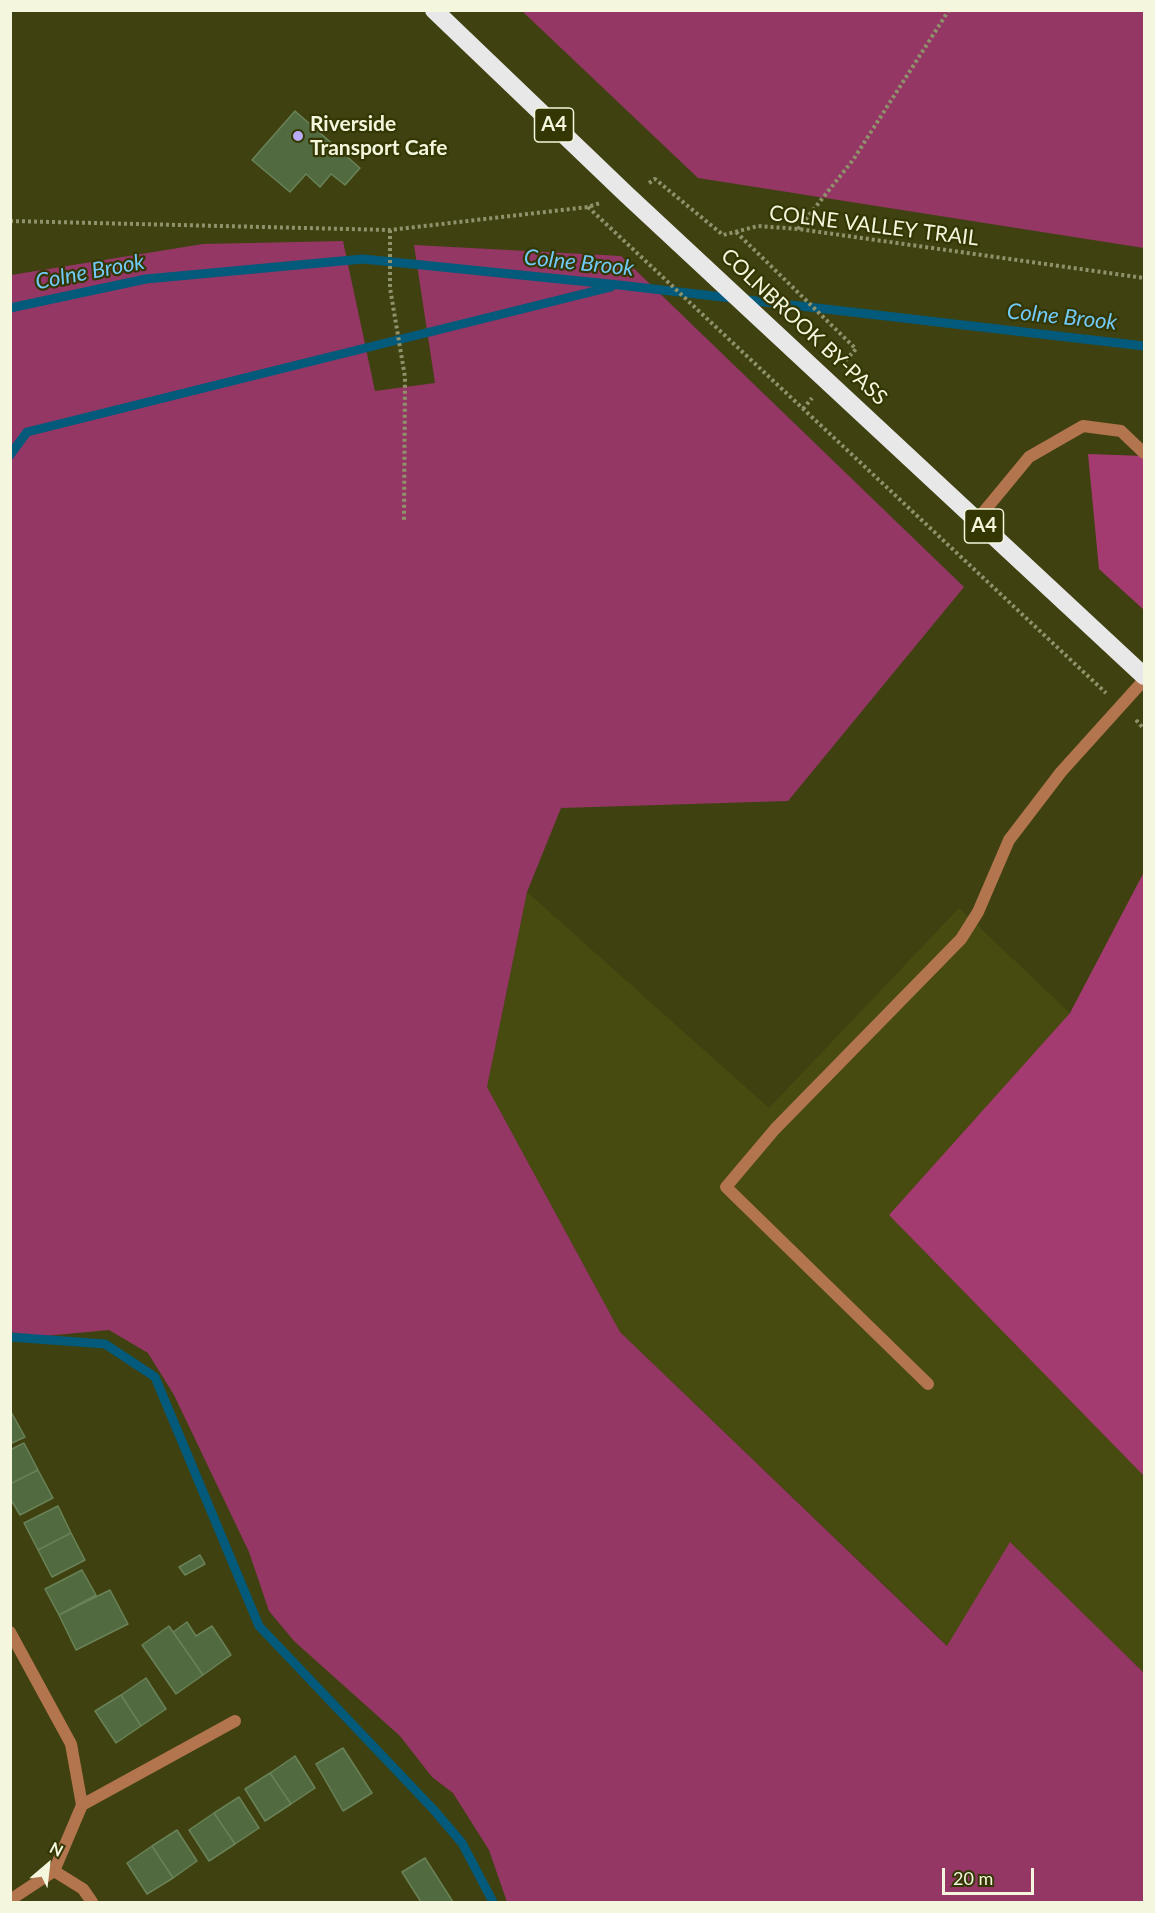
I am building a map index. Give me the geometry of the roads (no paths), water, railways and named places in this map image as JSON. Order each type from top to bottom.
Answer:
[{"type":"highway","name":"COLNBROOK BY-PASS","points":[[434,10],[626,194],[824,376],[1144,678]]},
{"type":"street","points":[[977,520],[1029,457],[1083,426],[1121,431],[1144,453]]},
{"type":"street","points":[[928,1384],[726,1187],[776,1129],[961,939],[978,912],[1009,840],[1061,772],[1144,678]]},
{"type":"street","points":[[10,1632],[71,1744],[82,1804],[54,1871],[10,1900]]},
{"type":"street","points":[[82,1804],[235,1721]]},
{"type":"street","points":[[54,1871],[82,1889],[92,1902]]},
{"type":"waterway","name":"Colne Brook","points":[[10,308],[146,279],[363,259],[619,285],[1144,346]]},
{"type":"waterway","points":[[10,455],[27,432],[611,287]]},
{"type":"waterway","points":[[10,1337],[105,1344],[155,1377],[259,1626],[433,1809],[462,1843],[493,1902]]},
{"type":"place","name":"Riverside Transport Cafe","points":[[298,136]]}]
